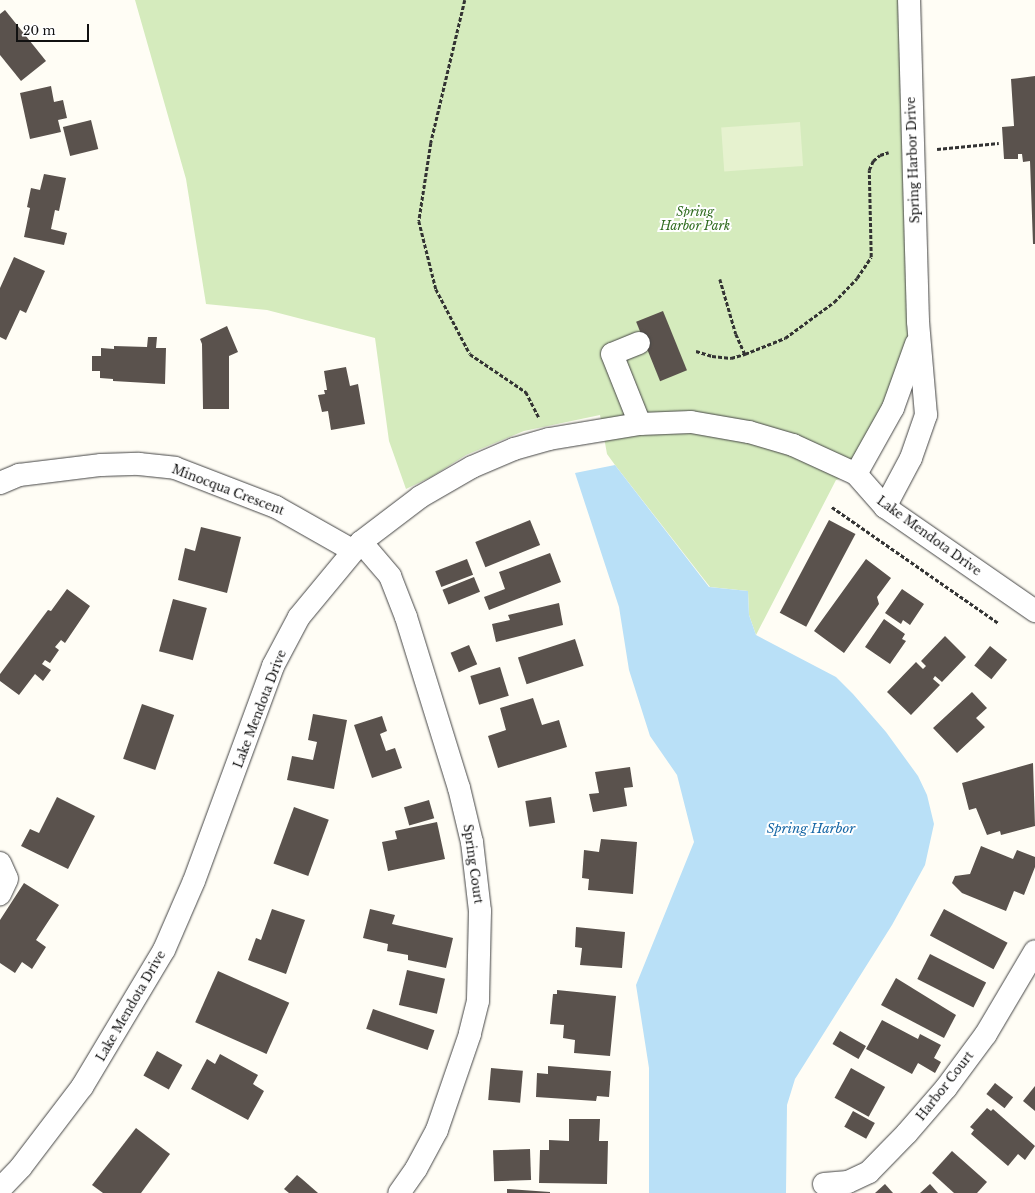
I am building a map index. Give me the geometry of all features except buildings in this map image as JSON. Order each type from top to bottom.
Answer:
[{"type":"street","name":"Spring Harbor Drive","points":[[885,507],[911,458],[926,415],[918,320],[909,0]]},
{"type":"street","name":"Spring Harbor Drive","points":[[856,474],[893,408],[916,350],[918,320]]},
{"type":"street","points":[[638,343],[612,354],[640,424]]},
{"type":"street","name":"Lake Mendota Drive","points":[[0,1189],[21,1167],[82,1087],[164,950],[194,881],[274,666],[299,617],[356,546],[420,497],[472,467],[514,449],[549,439],[640,424],[691,422],[749,432],[794,445],[856,474],[885,507],[1035,611]]},
{"type":"street","name":"Minocqua Crescent","points":[[0,483],[19,475],[94,466],[138,464],[176,468],[276,507],[356,546]]},
{"type":"street","name":"Spring Court","points":[[356,546],[390,576],[406,617],[459,788],[472,842],[480,911],[478,1001],[470,1034],[437,1130],[416,1169],[399,1193]]},
{"type":"street","points":[[0,863],[7,878],[0,894]]},
{"type":"street","name":"Harbor Court","points":[[824,1184],[848,1182],[869,1172],[907,1133],[946,1088],[986,1034],[1035,951]]},
{"type":"path","points":[[465,0],[432,143],[419,221],[436,289],[470,354],[526,392],[549,439]]},
{"type":"path","points":[[934,149],[999,143]]},
{"type":"path","points":[[696,350],[712,356],[731,358],[745,354],[784,338],[834,302],[857,278],[871,257],[869,170],[880,155],[895,150]]},
{"type":"path","points":[[720,279],[736,334],[745,354]]},
{"type":"path","points":[[832,507],[998,623]]},
{"type":"green space","name":"Spring Harbor Park","points":[[135,0],[909,0],[918,320],[856,474],[836,480],[756,635],[749,615],[748,591],[710,587],[607,454],[600,415],[524,431],[466,455],[431,477],[406,489],[389,441],[375,338],[267,310],[206,304],[186,179]]},
{"type":"green space","points":[[800,122],[803,166],[724,171],[721,128]]},
{"type":"water","name":"Spring Harbor","points":[[615,465],[709,587],[748,591],[749,615],[756,635],[836,677],[853,694],[886,732],[918,776],[927,795],[934,824],[925,865],[892,925],[795,1079],[787,1105],[786,1193],[649,1193],[649,1068],[636,985],[694,842],[677,775],[650,736],[629,670],[619,607],[575,473]]}]
